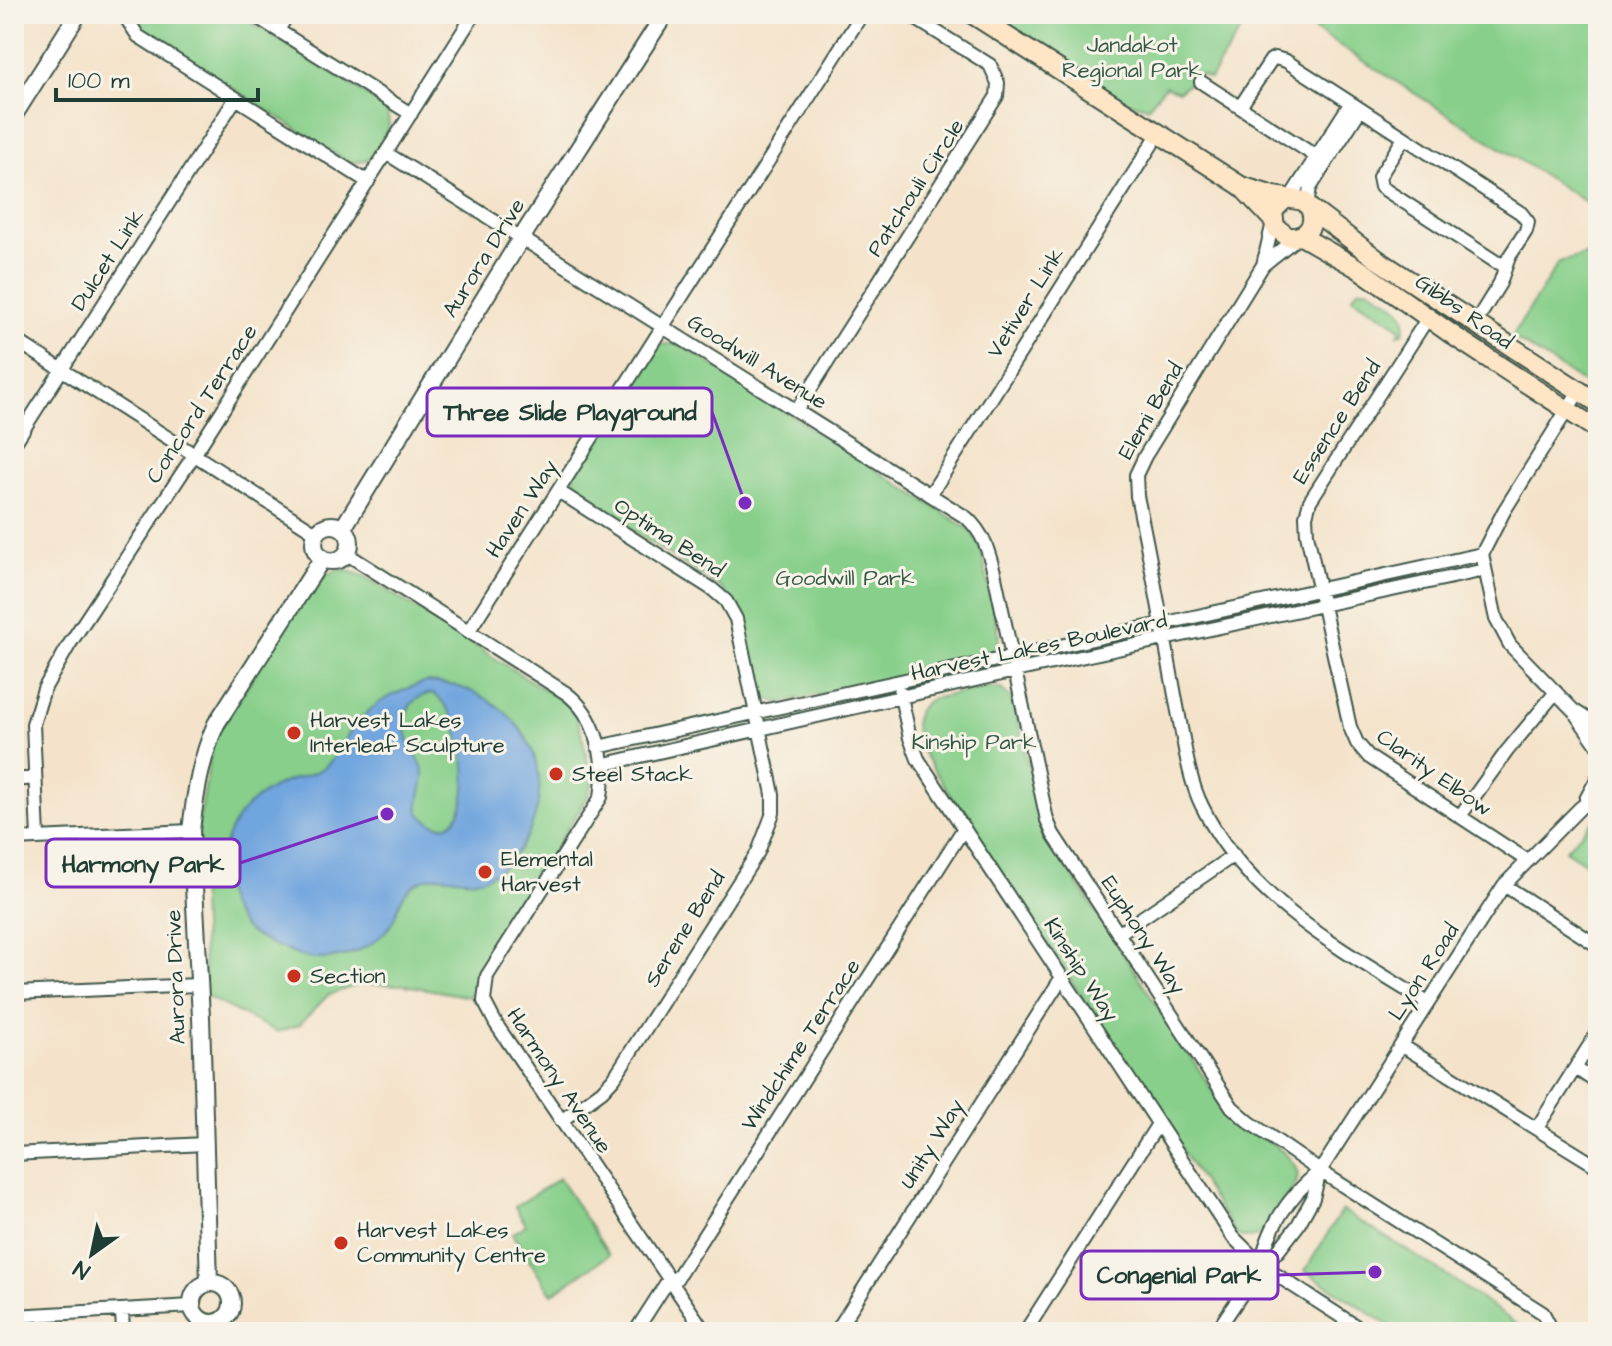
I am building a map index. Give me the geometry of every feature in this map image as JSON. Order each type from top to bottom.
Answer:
[{"type":"main road","name":"Gibbs Road","points":[[972,14],[1241,186],[1273,221]]},
{"type":"main road","name":"Gibbs Road","points":[[1241,186],[1298,202],[1474,325],[1598,403]]},
{"type":"main road","points":[[1298,202],[1313,222],[1309,231],[1300,237],[1282,235],[1273,221],[1275,207],[1298,202]]},
{"type":"main road","name":"Gibbs Road","points":[[1300,237],[1349,263],[1598,430]]},
{"type":"street","points":[[14,115],[78,14]]},
{"type":"street","points":[[129,14],[128,21],[138,36],[368,182]]},
{"type":"street","points":[[252,14],[411,114]]},
{"type":"street","points":[[278,30],[288,14]]},
{"type":"street","name":"Concord Terrace","points":[[38,837],[33,724],[44,689],[69,645],[194,455],[474,14]]},
{"type":"street","name":"Aurora Drive","points":[[343,528],[522,237],[665,14]]},
{"type":"street","points":[[663,326],[862,14]]},
{"type":"street","name":"Patchouli Circle","points":[[797,410],[997,96],[998,83],[990,65],[908,14]]},
{"type":"street","points":[[1240,107],[1268,64],[1275,58],[1286,61],[1525,217],[1528,222],[1526,231],[1506,265],[1500,283],[1474,325]]},
{"type":"street","points":[[1201,82],[1317,157]]},
{"type":"street","name":"Dulcet Link","points":[[14,444],[236,98]]},
{"type":"street","points":[[1298,202],[1317,157],[1355,107]]},
{"type":"street","points":[[1298,202],[1310,188],[1355,107]]},
{"type":"street","name":"Vetiver Link","points":[[930,495],[1159,133]]},
{"type":"street","points":[[1404,138],[1379,177],[1381,187],[1496,262],[1506,265]]},
{"type":"street","name":"Goodwill Avenue","points":[[386,153],[967,518],[986,543],[1015,671]]},
{"type":"street","name":"Elemi Bend","points":[[1273,221],[1263,265],[1136,475],[1137,496],[1161,623],[1200,803],[1211,824],[1244,869],[1299,920],[1428,1003]]},
{"type":"street","name":"Elemi Bend","points":[[1263,265],[1300,237]]},
{"type":"street","name":"Essence Bend","points":[[1323,604],[1307,534],[1306,516],[1310,501],[1429,316]]},
{"type":"street","name":"Haven Way","points":[[468,632],[663,326]]},
{"type":"street","points":[[14,339],[316,533]]},
{"type":"street","points":[[1579,391],[1504,511],[1482,554],[1502,634],[1573,710],[1598,746]]},
{"type":"street","name":"Optima Bend","points":[[558,491],[726,601],[736,619],[760,728]]},
{"type":"street","points":[[329,525],[343,528],[350,540],[347,554],[335,561],[322,559],[313,547],[316,533],[329,525]]},
{"type":"street","name":"Harmony Avenue","points":[[347,554],[579,703],[591,722],[601,765],[601,797],[487,976],[484,1001],[496,1024],[705,1332]]},
{"type":"street","name":"Harvest Lakes Boulevard","points":[[598,747],[1482,554]]},
{"type":"street","name":"Aurora Drive","points":[[209,1283],[191,831],[202,765],[216,724],[322,559]]},
{"type":"street","name":"Harvest Lakes Boulevard","points":[[601,765],[1015,671],[1485,570]]},
{"type":"street","name":"Clarity Elbow","points":[[1323,604],[1340,689],[1357,743],[1369,757],[1528,861]]},
{"type":"street","name":"Euphony Way","points":[[1015,671],[1047,820],[1053,834],[1232,1107],[1320,1171],[1543,1313],[1553,1332]]},
{"type":"street","name":"Kinship Way","points":[[898,681],[910,738],[918,759],[1233,1237],[1261,1265],[1365,1332]]},
{"type":"street","points":[[1460,816],[1507,751],[1556,692]]},
{"type":"street","points":[[1573,710],[1598,726]]},
{"type":"street","name":"Serene Bend","points":[[561,1121],[602,1091],[614,1078],[758,852],[773,813],[773,794],[760,728]]},
{"type":"street","name":"Lyon Road","points":[[1580,808],[1598,777]]},
{"type":"street","points":[[14,780],[35,778]]},
{"type":"street","name":"Lyon Road","points":[[1216,1332],[1261,1265],[1278,1251],[1298,1225],[1313,1198],[1320,1171],[1504,885],[1580,808],[1598,794]]},
{"type":"street","name":"Windchime Terrace","points":[[635,1332],[671,1282],[964,828]]},
{"type":"street","points":[[14,839],[191,831]]},
{"type":"street","points":[[1118,934],[1234,855]]},
{"type":"street","points":[[1504,885],[1598,946]]},
{"type":"street","name":"Unity Way","points":[[836,1332],[1062,977]]},
{"type":"street","points":[[14,993],[198,985]]},
{"type":"street","points":[[1537,1128],[1598,1032]]},
{"type":"street","points":[[1401,1045],[1598,1167]]},
{"type":"street","points":[[1575,1068],[1598,1083]]},
{"type":"street","points":[[1025,1332],[1158,1124]]},
{"type":"street","points":[[14,1154],[204,1144]]},
{"type":"street","name":"Lyon Road","points":[[1261,1265],[1265,1242],[1276,1222],[1301,1186],[1320,1171]]},
{"type":"street","points":[[209,1283],[224,1288],[232,1302],[225,1318],[215,1327],[198,1317],[192,1306],[194,1294],[209,1283]]},
{"type":"street","points":[[14,1316],[192,1306]]},
{"type":"street","points":[[122,1311],[123,1332]]},
{"type":"green space","points":[[131,14],[239,14],[384,106],[389,126],[387,137],[368,160],[347,161],[137,27]]},
{"type":"green space","name":"Jandakot Regional Park","points":[[981,14],[1251,14],[1210,79],[1200,74],[1179,91],[1165,86],[1148,107],[1117,100]]},
{"type":"green space","points":[[1290,14],[1598,14],[1598,210]]},
{"type":"green space","points":[[1598,236],[1598,392],[1512,337],[1559,262],[1586,255]]},
{"type":"green space","points":[[1368,288],[1401,311],[1405,324],[1403,333],[1398,334],[1401,330],[1396,324],[1352,297],[1358,289]]},
{"type":"green space","name":"Goodwill Park","points":[[665,344],[679,344],[688,349],[970,530],[981,548],[999,637],[995,650],[983,659],[780,703],[767,699],[758,689],[742,622],[720,587],[582,499],[574,486],[575,473],[653,350]]},
{"type":"green space","points":[[341,569],[364,576],[566,703],[575,713],[582,734],[592,783],[588,796],[475,976],[470,997],[405,985],[361,984],[328,995],[299,1025],[277,1032],[205,996],[198,829],[213,740],[302,600],[323,577]]},
{"type":"green space","name":"Kinship Park","points":[[987,687],[1001,689],[1013,700],[1044,832],[1226,1111],[1293,1162],[1297,1173],[1296,1183],[1269,1226],[1258,1236],[1250,1238],[1236,1234],[921,750],[915,722],[924,704],[931,699]]},
{"type":"green space","points":[[1598,816],[1598,871],[1565,850]]},
{"type":"green space","points":[[559,1178],[609,1255],[552,1294],[512,1234],[526,1225],[515,1207]]},
{"type":"green space","points":[[1342,1210],[1445,1274],[1528,1332],[1399,1332],[1305,1271]]},
{"type":"water","points":[[426,682],[455,686],[480,695],[503,710],[520,729],[533,751],[539,776],[538,804],[529,832],[514,855],[505,865],[484,878],[435,877],[414,885],[404,894],[390,926],[383,934],[366,947],[347,955],[326,959],[306,958],[265,941],[244,928],[231,909],[222,879],[225,847],[238,818],[269,790],[327,765],[356,724],[382,701]],"holes":[[[434,694],[449,711],[459,735],[465,787],[461,808],[452,822],[438,825],[419,813],[424,771],[408,738],[405,722],[413,702]]]},
{"type":"place","name":"Three Slide Playground","points":[[745,503]]},
{"type":"place","name":"Harvest Lakes Interleaf Sculpture","points":[[294,733]]},
{"type":"place","name":"Steel Stack","points":[[556,774]]},
{"type":"place","name":"Harmony Park","points":[[387,814]]},
{"type":"place","name":"Elemental Harvest","points":[[485,872]]},
{"type":"place","name":"Section","points":[[294,976]]},
{"type":"place","name":"Harvest Lakes Community Centre","points":[[341,1243]]},
{"type":"place","name":"Congenial Park","points":[[1375,1272]]}]
